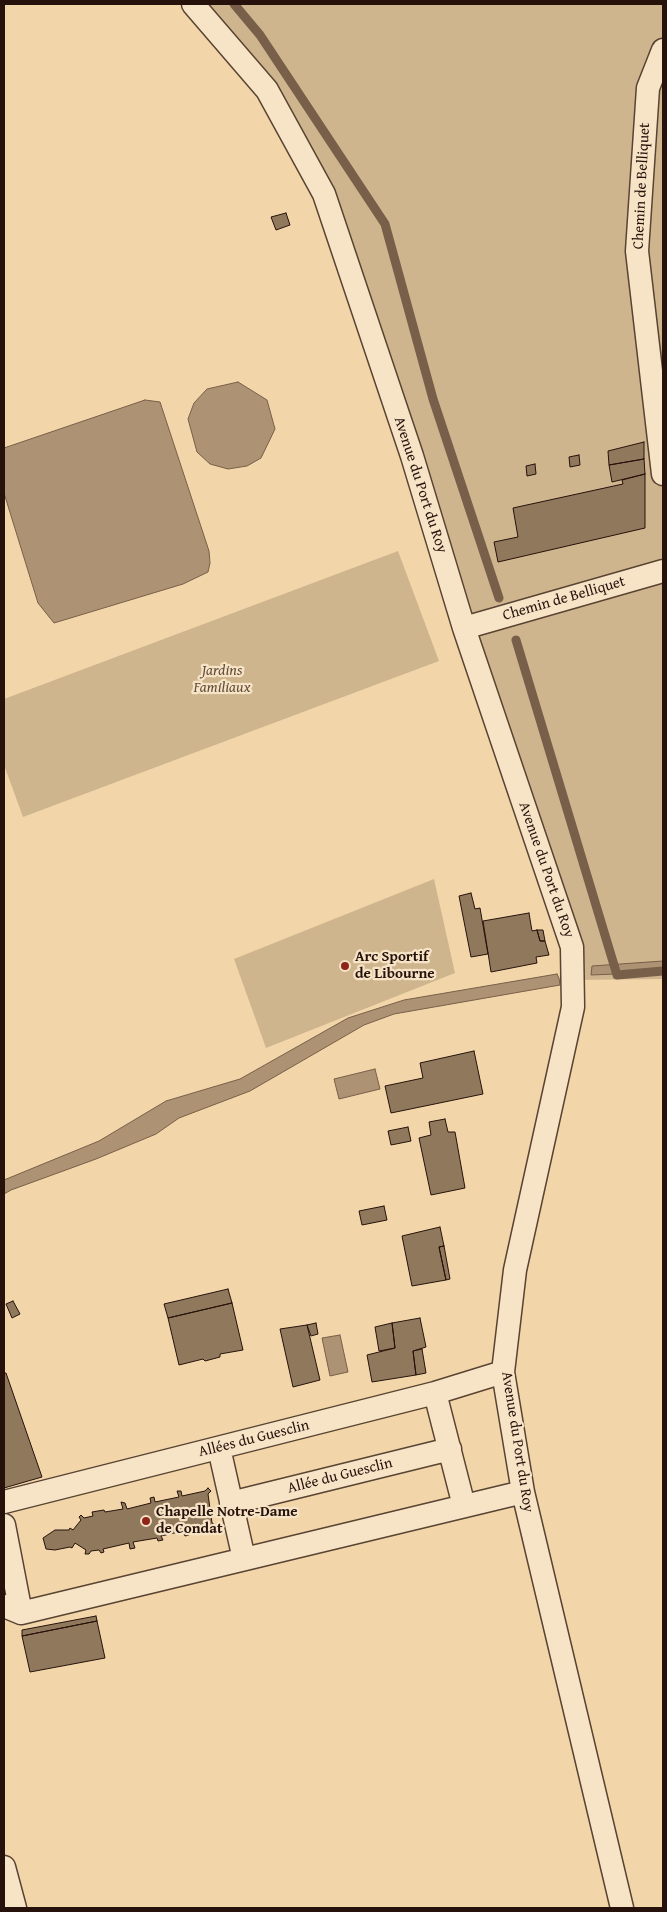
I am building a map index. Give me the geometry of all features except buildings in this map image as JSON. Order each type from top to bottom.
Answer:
[{"type":"street","name":"Avenue du Port du Roy","points":[[194,4],[266,90],[324,194],[412,456],[464,628],[572,947],[573,1007],[516,1270],[503,1372],[522,1492],[622,1908]]},
{"type":"street","name":"Chemin de Belliquet","points":[[663,50],[648,88],[636,251],[663,474]]},
{"type":"street","name":"Chemin de Belliquet","points":[[464,628],[663,571]]},
{"type":"street","name":"Allées du Guesclin","points":[[4,1502],[435,1393],[503,1372]]},
{"type":"street","points":[[435,1393],[464,1506]]},
{"type":"street","points":[[219,1448],[244,1559]]},
{"type":"street","name":"Allée du Guesclin","points":[[231,1504],[450,1449]]},
{"type":"street","points":[[4,1525],[12,1609],[244,1559],[522,1492]]},
{"type":"street","points":[[4,1867],[15,1908]]},
{"type":"green space","points":[[198,4],[663,4],[663,979],[574,980],[366,323],[272,88]]},
{"type":"green space","name":"Jardins Familiaux","points":[[398,551],[439,661],[23,817],[4,765],[4,699]]},
{"type":"green space","name":"Arc Sportif de Libourne","points":[[434,879],[455,973],[266,1048],[234,959]]},
{"type":"shaded area","points":[[238,382],[267,400],[275,429],[261,458],[247,466],[228,469],[210,464],[197,452],[188,419],[194,403],[207,389]]},
{"type":"shaded area","points":[[145,400],[160,402],[209,551],[210,563],[208,572],[183,584],[54,623],[38,603],[4,493],[4,448]]},
{"type":"shaded area","points":[[663,961],[663,972],[591,975],[592,966]]},
{"type":"shaded area","points":[[557,974],[560,985],[394,1014],[364,1025],[250,1091],[179,1118],[156,1134],[4,1194],[4,1180],[99,1141],[166,1101],[240,1079],[348,1018],[404,1000]]},
{"type":"shaded area","points":[[375,1069],[380,1089],[339,1099],[334,1079]]},
{"type":"shaded area","points":[[340,1335],[348,1372],[330,1376],[322,1338]]},
{"type":"waterway","points":[[234,4],[260,35],[385,224],[433,399],[499,598]]},
{"type":"waterway","points":[[516,640],[617,975],[663,971]]},
{"type":"place","name":"Arc Sportif de Libourne","points":[[345,966]]},
{"type":"place","name":"Chapelle Notre-Dame de Condat","points":[[146,1521]]}]
